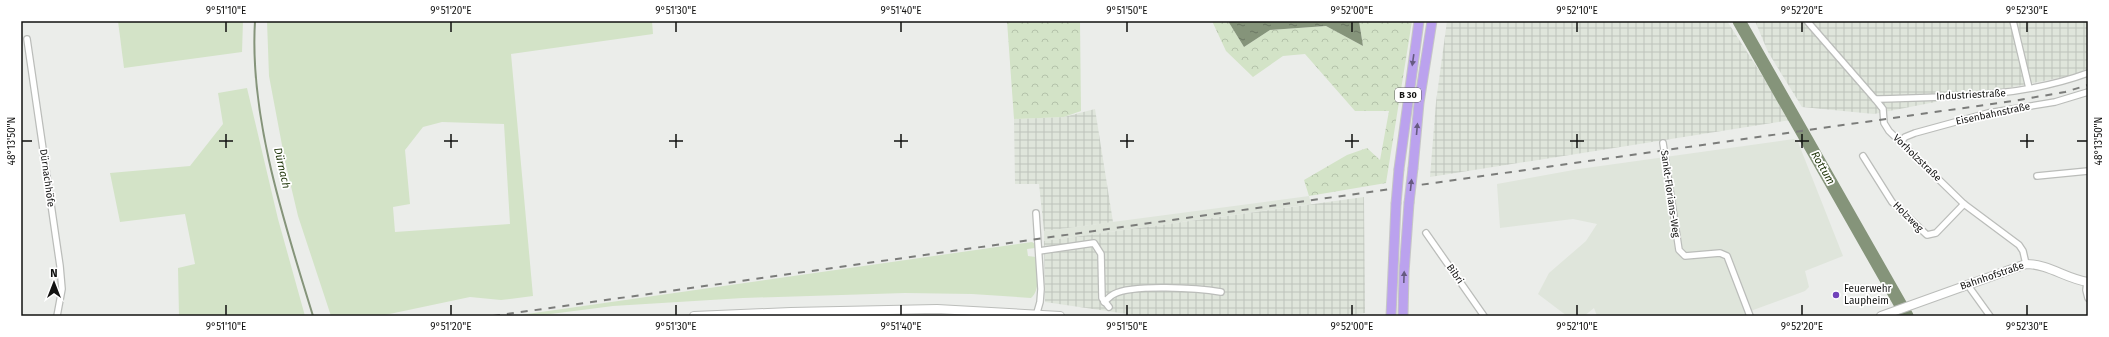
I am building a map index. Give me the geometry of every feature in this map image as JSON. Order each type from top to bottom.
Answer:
[{"type":"highway","name":"B 30","points":[[1391,316],[1399,169],[1419,21]]},
{"type":"highway","name":"B 30","points":[[1403,316],[1404,273],[1409,203],[1419,103],[1432,21]]},
{"type":"main road","name":"Bahnhofstraße","points":[[1881,316],[2026,264],[2046,267],[2070,278],[2088,282]]},
{"type":"main road","points":[[694,316],[791,312],[937,309],[1060,316]]},
{"type":"street","name":"Vorholzstraße","points":[[1807,21],[1875,99],[1883,110],[1884,123],[1889,131],[1964,204],[2019,246],[2023,251],[2026,264]]},
{"type":"street","points":[[2013,21],[2029,88]]},
{"type":"street","name":"Dürnachhöfe","points":[[28,39],[60,266],[62,289],[57,316]]},
{"type":"street","name":"Industriestraße","points":[[1875,99],[1986,95],[2029,88],[2088,73]]},
{"type":"street","name":"Eisenbahnstraße","points":[[1900,142],[1905,137],[1915,132],[1988,113],[2055,102],[2088,92]]},
{"type":"street","name":"Sankt-Florians-Weg","points":[[1663,143],[1679,250],[1685,256],[1720,253],[1727,256],[1750,316]]},
{"type":"street","name":"Holzweg","points":[[1862,156],[1892,202],[1927,235],[1936,233],[1964,204]]},
{"type":"street","points":[[2037,176],[2088,171]]},
{"type":"street","points":[[1036,213],[1041,289],[1040,302],[1036,315]]},
{"type":"street","name":"Bibri","points":[[1426,233],[1484,316]]},
{"type":"street","points":[[1039,251],[1094,243],[1101,254],[1102,293],[1106,304],[1114,294],[1141,289],[1207,289],[1221,292]]},
{"type":"street","name":"Bahnhofstraße","points":[[2088,282],[2086,290],[2088,298]]},
{"type":"street","points":[[1967,284],[1990,316]]},
{"type":"shaded area","points":[[1447,21],[1727,21],[1791,120],[1430,177],[1436,102]]},
{"type":"shaded area","points":[[1755,21],[2088,21],[2088,68],[2074,75],[1874,114],[1802,107],[1768,52]]},
{"type":"shaded area","points":[[1095,109],[1113,222],[1044,231],[1039,184],[1015,184],[1014,119],[1064,117]]},
{"type":"shaded area","points":[[1794,139],[1798,142],[1843,256],[1805,271],[1809,287],[1805,291],[1745,313],[1746,316],[1597,316],[1594,308],[1584,316],[1567,316],[1538,294],[1549,273],[1586,241],[1597,224],[1573,219],[1500,228],[1497,184],[1579,169]]},
{"type":"shaded area","points":[[1309,196],[1311,204],[1044,241],[1044,231]]},
{"type":"shaded area","points":[[1364,197],[1365,313],[1338,316],[1141,316],[1045,302],[1044,241]]},
{"type":"green space","points":[[118,21],[243,21],[242,52],[124,68]]},
{"type":"green space","points":[[267,21],[652,21],[653,34],[511,54],[533,296],[501,300],[470,297],[380,316],[331,316],[298,216],[285,161],[269,76]],"holes":[[[442,122],[504,124],[510,224],[395,232],[393,207],[410,204],[405,150],[423,127]]]},
{"type":"green space","points":[[1007,21],[1080,21],[1081,111],[1064,117],[1014,119]]},
{"type":"green space","points":[[1212,21],[1228,21],[1244,47],[1270,30],[1326,26],[1363,46],[1359,21],[1412,21],[1386,183],[1309,196],[1304,180],[1347,155],[1367,148],[1380,160],[1389,111],[1355,111],[1305,54],[1283,56],[1253,77],[1226,51]]},
{"type":"green space","points":[[247,88],[278,219],[305,316],[179,316],[178,268],[195,264],[185,214],[120,222],[110,173],[190,166],[223,124],[218,93]]},
{"type":"green space","points":[[1032,242],[1035,244],[1035,248],[1027,249],[1028,256],[1036,257],[1038,279],[1036,290],[1031,298],[972,294],[905,293],[743,298],[613,306],[535,316],[513,316]]},
{"type":"green space","points":[[859,315],[963,316],[774,316]]},
{"type":"water","points":[[1228,21],[1359,21],[1363,46],[1326,26],[1270,30],[1244,47]]},
{"type":"waterway","name":"Dürnach","points":[[255,21],[255,58],[263,133],[271,170],[291,245],[313,316]]},
{"type":"waterway","name":"Rottum","points":[[1739,21],[1907,316]]},
{"type":"railway","points":[[493,316],[2013,101],[2065,92],[2088,85]]},
{"type":"place","name":"Feuerwehr Laupheim","points":[[1836,295]]}]
